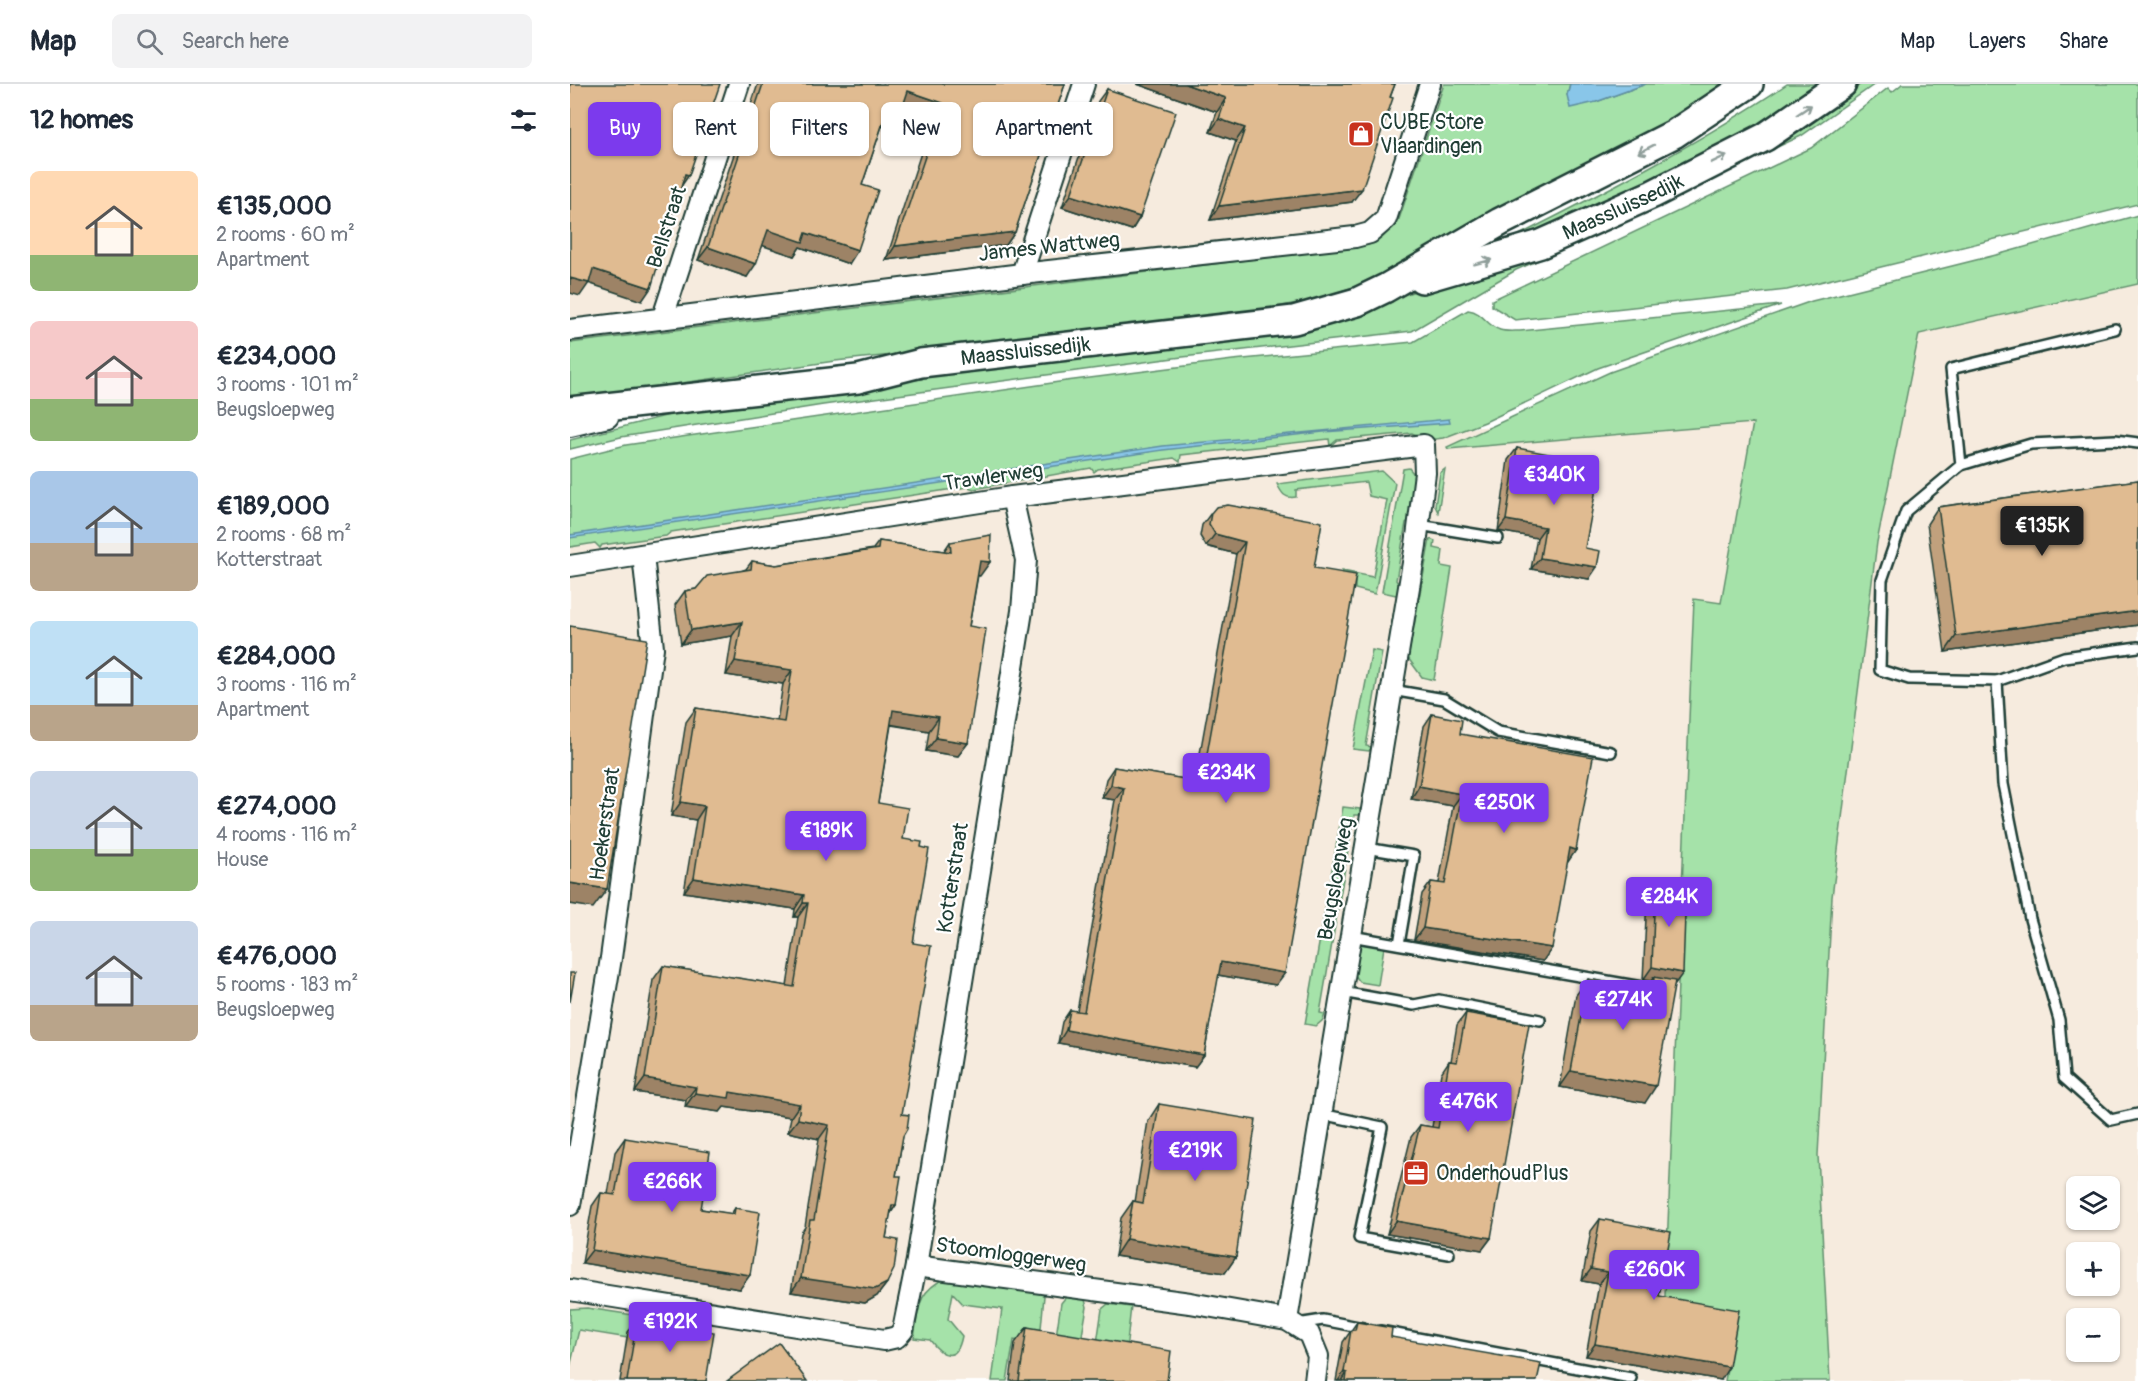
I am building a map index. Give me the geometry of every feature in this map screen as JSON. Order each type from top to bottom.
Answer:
[{"type":"street","name":"Bellstraat","points":[[663,317],[739,84]]},
{"type":"street","points":[[1022,274],[1084,84]]},
{"type":"street","name":"James Wattweg","points":[[570,330],[1022,274],[1355,237],[1370,233],[1386,219],[1430,84]]},
{"type":"street","name":"Maassluissedijk","points":[[570,411],[858,379],[921,363],[1294,320],[1358,302],[1386,288],[1500,222],[1674,134],[1749,84]]},
{"type":"street","name":"Maassluissedijk","points":[[1386,288],[1541,244],[1653,194],[1765,136],[1842,84]]},
{"type":"street","name":"Maassluissedijk","points":[[570,426],[662,401]]},
{"type":"street","name":"Trawlerweg","points":[[570,566],[1012,497],[1424,445]]},
{"type":"street","name":"Beugsloepweg","points":[[1291,1322],[1321,1114],[1419,525],[1425,473],[1424,445]]},
{"type":"street","name":"Kotterstraat","points":[[916,1266],[1022,611],[1026,560],[1012,497]]},
{"type":"street","name":"Hoekerstraat","points":[[570,1205],[611,958],[652,648],[643,555]]},
{"type":"street","name":"Stoomloggerweg","points":[[570,1290],[884,1341],[897,1337],[903,1330],[916,1266],[1190,1303],[1291,1322]]},
{"type":"street","points":[[1291,1322],[1309,1334],[1318,1356],[1315,1381]]},
{"type":"lane","points":[[1961,465],[1951,369],[2115,329]]},
{"type":"lane","points":[[2138,443],[2115,440],[2031,444],[1961,465],[1906,511],[1882,580],[1880,670],[1909,679],[1997,681],[2064,657],[2138,647]]},
{"type":"lane","points":[[1419,525],[1498,538]]},
{"type":"lane","points":[[1997,681],[2003,784],[2030,919],[2059,1020],[2064,1078],[2111,1120],[2138,1114]]},
{"type":"lane","points":[[1392,690],[1444,699],[1498,732],[1611,752]]},
{"type":"lane","points":[[1366,848],[1414,856],[1399,944]]},
{"type":"lane","points":[[1351,936],[1670,992]]},
{"type":"lane","points":[[1342,992],[1414,1005],[1439,1000],[1540,1020]]},
{"type":"lane","points":[[1321,1114],[1382,1127],[1359,1238],[1449,1254]]},
{"type":"lane","points":[[1291,1322],[1323,1320],[1631,1378]]},
{"type":"shaded area","points":[[570,84],[1453,84],[1417,219],[1371,256],[570,352]]},
{"type":"shaded area","points":[[2138,284],[2138,1381],[570,1381],[570,532],[1165,451],[1495,426]]},
{"type":"green space","points":[[1444,84],[1570,84],[1567,95],[1596,102],[1646,84],[1738,84],[1415,260],[1360,285],[1313,300],[1244,313],[1101,333],[835,361],[570,399],[570,343],[1368,245],[1382,238],[1399,219]]},
{"type":"green space","points":[[1787,84],[1821,84],[1723,149],[1606,209],[1501,244],[1682,149]]},
{"type":"green space","points":[[1861,84],[1875,84],[1801,136],[1696,185],[1632,219],[1516,270],[1412,331],[1174,358],[823,405],[621,437],[570,449],[570,440],[701,407],[922,379],[922,371],[1347,314],[1427,287],[1802,128]]},
{"type":"green space","points":[[1902,84],[2138,84],[2138,204],[1787,290],[1515,320],[1492,306],[1492,300],[1811,148],[1888,88],[1892,92]]},
{"type":"green space","points":[[2138,215],[2138,284],[1919,334],[1877,542],[1832,897],[1818,1155],[1830,1381],[1725,1381],[1735,1322],[1661,1308],[1665,1296],[1694,599],[1721,603],[1753,423],[1448,449],[1447,447],[1610,372],[1812,301],[2000,254]]},
{"type":"green space","points":[[1781,305],[1598,368],[1485,422],[1443,438],[1428,440],[1412,433],[1337,440],[1330,446],[1329,439],[1181,455],[1180,462],[1174,458],[1098,469],[1094,472],[1091,468],[974,489],[968,487],[671,532],[666,536],[602,545],[600,548],[595,543],[570,547],[570,459],[626,445],[1066,381],[1233,360],[1413,342],[1468,310],[1478,313],[1502,331],[1520,331]]},
{"type":"green space","points":[[1409,468],[1417,478],[1414,516],[1406,523],[1396,580],[1401,588],[1400,593],[1396,595],[1382,592],[1403,469]]},
{"type":"green space","points":[[1445,469],[1438,512],[1435,506],[1440,473]]},
{"type":"green space","points":[[1382,471],[1395,483],[1375,594],[1355,589],[1355,580],[1341,577],[1342,571],[1373,577],[1387,500],[1369,496],[1366,482],[1296,490],[1296,497],[1284,495],[1277,484]]},
{"type":"green space","points":[[1430,539],[1435,541],[1434,548],[1443,550],[1441,566],[1452,568],[1434,680],[1422,677],[1408,658]]},
{"type":"green space","points":[[1372,650],[1382,652],[1366,746],[1372,747],[1369,751],[1353,749]]},
{"type":"green space","points":[[1343,807],[1360,809],[1361,815],[1354,815],[1320,1013],[1325,1014],[1323,1020],[1316,1026],[1305,1024]]},
{"type":"green space","points":[[1360,943],[1384,947],[1378,985],[1360,982],[1354,974]]},
{"type":"green space","points":[[946,1278],[1038,1290],[1044,1296],[1040,1339],[1042,1345],[1014,1340],[1007,1381],[992,1381],[1002,1309],[963,1304],[953,1293],[948,1319],[962,1336],[957,1350],[945,1354],[930,1340],[914,1338],[918,1310],[924,1295],[936,1283]]},
{"type":"green space","points":[[1078,1296],[1085,1300],[1087,1307],[1080,1347],[1055,1343],[1061,1303],[1066,1297]]},
{"type":"green space","points":[[1108,1304],[1131,1307],[1125,1359],[1096,1350],[1102,1309]]},
{"type":"green space","points":[[587,1308],[706,1326],[703,1345],[628,1338],[579,1330],[570,1367],[570,1309]]},
{"type":"water","points":[[1570,84],[1646,84],[1596,102],[1570,108],[1567,95]]},
{"type":"water","points":[[1449,419],[1450,423],[1323,432],[1163,450],[570,538],[570,535],[1163,446]]},
{"type":"building","points":[[570,84],[720,84],[714,102],[673,102],[673,156],[695,156],[689,175],[685,174],[651,288],[593,269],[589,283],[570,278]]},
{"type":"building","points":[[763,84],[1065,84],[1059,102],[973,102],[973,156],[1041,156],[1015,232],[895,246],[925,156],[961,156],[961,102],[940,102],[908,91],[904,102],[881,102],[881,129],[862,185],[878,190],[858,250],[806,233],[803,242],[768,230],[756,264],[708,247],[739,156],[758,156],[757,102]]},
{"type":"building","points":[[1185,84],[1395,84],[1390,97],[1393,98],[1362,189],[1219,206],[1245,128],[1219,119],[1226,98]]},
{"type":"building","points":[[1107,89],[1176,112],[1140,217],[1071,195],[1084,156],[1113,156],[1113,102],[1103,102]]},
{"type":"building","points":[[1517,448],[1560,456],[1557,471],[1598,478],[1585,548],[1600,551],[1597,567],[1540,558],[1545,527],[1506,520]]},
{"type":"building","points":[[2138,480],[2138,611],[1956,636],[1938,507]]},
{"type":"building","points":[[1228,505],[1322,522],[1314,568],[1356,575],[1285,973],[1221,962],[1204,1055],[1066,1030],[1070,1010],[1084,1012],[1124,788],[1111,785],[1114,767],[1202,782],[1245,542],[1215,534],[1209,524],[1211,513],[1216,507]]},
{"type":"building","points":[[991,535],[990,562],[980,561],[969,626],[986,629],[968,743],[936,738],[939,717],[893,710],[878,803],[908,808],[903,839],[922,842],[921,847],[929,849],[913,943],[931,946],[902,1114],[909,1115],[896,1176],[901,1176],[896,1205],[892,1205],[886,1238],[898,1240],[894,1269],[887,1283],[875,1289],[801,1278],[810,1220],[814,1220],[829,1125],[798,1119],[800,1104],[730,1092],[729,1098],[695,1093],[696,1087],[645,1078],[663,966],[794,987],[808,903],[803,903],[804,895],[694,878],[705,806],[681,802],[696,708],[784,722],[792,670],[735,661],[742,622],[691,630],[685,591],[696,589],[707,576],[751,569],[752,561],[776,565],[878,549],[879,541],[951,552],[950,542]]},
{"type":"building","points":[[570,626],[647,639],[607,889],[570,883]]},
{"type":"building","points":[[1432,714],[1462,720],[1460,734],[1593,757],[1576,850],[1570,848],[1552,948],[1423,928],[1431,882],[1445,884],[1462,794],[1419,786]]},
{"type":"building","points":[[1655,885],[1686,886],[1683,973],[1652,967]]},
{"type":"building","points":[[570,973],[575,973],[570,1002]]},
{"type":"building","points":[[1654,977],[1675,981],[1656,1086],[1571,1071],[1588,979],[1653,990]]},
{"type":"building","points":[[1466,1013],[1529,1024],[1491,1238],[1396,1221],[1420,1125],[1438,1128],[1449,1061],[1457,1062]]},
{"type":"building","points":[[1159,1104],[1256,1120],[1236,1257],[1126,1239],[1133,1201],[1143,1203]]},
{"type":"building","points":[[625,1138],[710,1152],[701,1209],[734,1214],[735,1208],[760,1212],[750,1275],[592,1250],[601,1193],[615,1195]]},
{"type":"building","points":[[1600,1219],[1671,1232],[1659,1296],[1739,1310],[1729,1367],[1595,1344],[1608,1272],[1591,1269]]},
{"type":"building","points":[[637,1320],[714,1332],[706,1381],[627,1381]]},
{"type":"building","points":[[1357,1322],[1392,1328],[1391,1337],[1541,1363],[1537,1381],[1346,1381],[1347,1373],[1344,1372],[1351,1330],[1355,1330]]},
{"type":"building","points":[[1027,1327],[1171,1351],[1167,1381],[1019,1381]]},
{"type":"building","points":[[779,1343],[807,1381],[727,1381]]},
{"type":"place","name":"CUBE Store Vlaardingen","points":[[1361,134]]},
{"type":"place","name":"OnderhoudPlus","points":[[1416,1173]]}]
